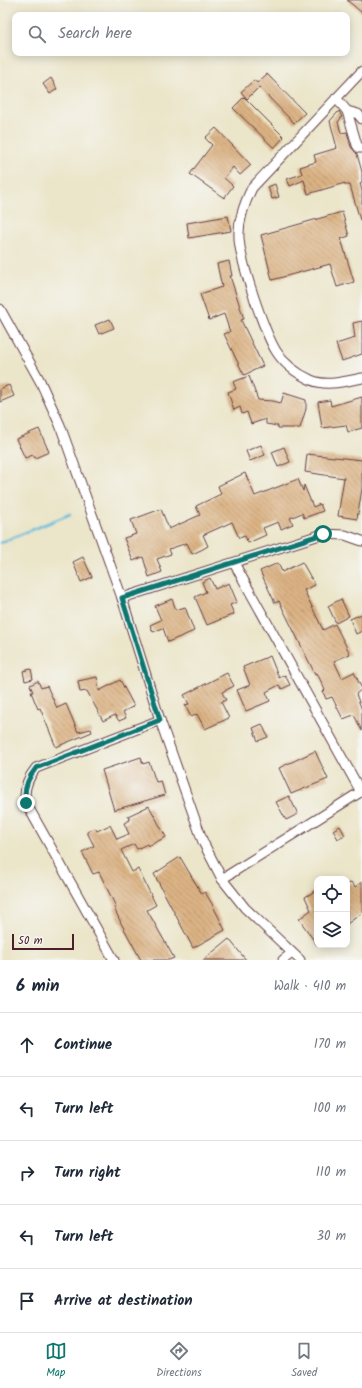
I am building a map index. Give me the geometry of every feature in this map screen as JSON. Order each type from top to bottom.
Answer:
[{"type":"street","points":[[362,71],[252,188],[240,217],[239,239],[246,271],[270,338],[276,352],[286,364],[306,377],[325,383],[342,382],[362,378]]},
{"type":"street","points":[[336,98],[347,111],[357,146],[358,148],[362,148]]},
{"type":"street","points":[[347,111],[358,114],[362,119]]},
{"type":"street","points":[[0,309],[37,375],[60,425],[122,598],[160,720],[202,842],[222,879],[245,908],[300,960]]},
{"type":"street","points":[[122,598],[323,534],[345,535],[362,541]]},
{"type":"street","points":[[222,879],[362,792],[234,563]]},
{"type":"street","points":[[114,960],[26,803],[25,790],[31,775],[36,768],[160,720]]},
{"type":"street","points":[[283,960],[292,953]]},
{"type":"building","points":[[347,0],[362,0],[362,13]]},
{"type":"building","points":[[267,74],[305,113],[294,123],[259,87],[247,99],[241,92],[254,80],[257,83]]},
{"type":"building","points":[[51,78],[57,89],[50,94],[43,84]]},
{"type":"building","points":[[244,97],[284,137],[274,148],[233,108]]},
{"type":"building","points":[[339,111],[342,117],[338,122],[341,133],[347,132],[351,147],[357,154],[362,172],[362,182],[360,183],[362,191],[362,220],[360,220],[350,185],[345,185],[345,183],[308,194],[304,180],[290,186],[287,179],[302,174],[300,167],[316,162],[314,155],[337,148],[330,121]]},
{"type":"building","points":[[216,128],[251,165],[240,175],[233,167],[224,178],[233,186],[224,198],[190,174],[212,145],[205,138]]},
{"type":"building","points":[[275,184],[279,197],[272,199],[268,187]]},
{"type":"building","points":[[342,212],[349,236],[341,239],[354,282],[337,287],[330,264],[272,280],[261,235]]},
{"type":"building","points":[[228,216],[231,231],[189,238],[187,223]]},
{"type":"building","points":[[229,261],[232,276],[230,276],[244,319],[241,320],[263,366],[244,375],[224,334],[230,332],[224,314],[209,320],[200,294],[222,287],[217,264]]},
{"type":"building","points":[[110,319],[114,328],[99,334],[95,325]]},
{"type":"building","points":[[362,321],[362,354],[342,361],[336,344],[355,338],[353,323]]},
{"type":"building","points":[[249,376],[258,400],[281,403],[284,393],[306,400],[306,409],[300,428],[278,428],[278,426],[266,424],[266,419],[251,424],[247,412],[242,414],[240,407],[234,410],[228,392],[236,389],[233,382]]},
{"type":"building","points":[[9,385],[14,396],[0,402],[0,389]]},
{"type":"building","points":[[362,397],[362,428],[348,432],[346,425],[322,428],[318,402],[330,400],[331,406]]},
{"type":"building","points":[[39,429],[49,452],[35,458],[33,455],[25,458],[16,439]]},
{"type":"building","points":[[261,445],[265,455],[250,461],[246,451]]},
{"type":"building","points":[[284,447],[290,462],[278,467],[272,452]]},
{"type":"building","points":[[307,454],[362,460],[362,489],[357,519],[338,516],[344,478],[305,472]]},
{"type":"building","points":[[245,473],[255,496],[298,479],[303,491],[304,485],[313,507],[320,504],[323,511],[304,518],[302,513],[290,518],[293,524],[281,529],[278,522],[263,528],[266,535],[248,543],[245,536],[239,538],[232,522],[203,535],[208,546],[192,554],[187,543],[169,549],[171,554],[157,559],[162,572],[149,577],[143,557],[133,561],[124,538],[136,534],[131,520],[161,509],[169,529],[200,515],[196,506],[221,494],[218,486]]},
{"type":"building","points":[[83,557],[92,577],[81,582],[73,562]]},
{"type":"building","points":[[302,562],[315,585],[304,590],[323,630],[335,624],[350,654],[334,661],[342,678],[354,672],[362,689],[356,694],[362,710],[362,731],[354,715],[343,719],[332,697],[326,699],[323,692],[325,690],[317,673],[315,674],[279,601],[275,603],[260,571],[278,563],[282,572]]},
{"type":"building","points":[[210,578],[215,589],[229,583],[237,602],[230,605],[234,614],[207,625],[195,597],[206,592],[202,582]]},
{"type":"building","points":[[172,599],[176,610],[185,607],[194,631],[168,642],[163,628],[153,632],[150,625],[161,620],[155,606]]},
{"type":"building","points":[[341,599],[349,616],[336,623],[328,606]]},
{"type":"building","points":[[362,614],[362,631],[356,634],[350,619]]},
{"type":"building","points":[[270,656],[279,678],[285,675],[290,685],[282,689],[279,685],[266,692],[270,701],[246,711],[237,690],[250,685],[243,667]]},
{"type":"building","points":[[31,669],[33,679],[25,681],[23,671]]},
{"type":"building","points":[[227,673],[234,686],[222,692],[226,700],[221,702],[229,718],[205,729],[197,714],[191,717],[185,705],[189,704],[184,695]]},
{"type":"building","points":[[97,677],[99,691],[120,680],[134,706],[123,712],[126,718],[119,721],[115,715],[103,721],[87,691],[80,692],[78,681]]},
{"type":"building","points":[[38,681],[41,688],[47,686],[57,708],[66,704],[78,732],[91,729],[92,732],[56,747],[40,708],[38,709],[31,692],[33,692],[30,685]]},
{"type":"building","points":[[262,724],[268,737],[258,741],[253,728]]},
{"type":"building","points":[[315,751],[328,779],[291,794],[279,768]]},
{"type":"building","points":[[141,757],[143,764],[149,762],[156,782],[161,781],[165,795],[114,810],[102,770]]},
{"type":"building","points":[[289,796],[298,814],[286,820],[276,802]]},
{"type":"building","points":[[149,806],[166,837],[148,846],[147,844],[137,849],[134,844],[121,850],[132,872],[138,869],[156,905],[147,910],[174,958],[169,960],[141,960],[122,925],[114,908],[116,907],[99,872],[93,874],[82,852],[94,846],[87,832],[95,828],[97,831],[110,825],[117,839],[129,834],[124,823],[130,820],[128,816]]},
{"type":"building","points":[[340,826],[345,835],[338,839],[333,830]]},
{"type":"building","points":[[180,857],[202,894],[205,892],[225,930],[193,948],[154,874]]},
{"type":"building","points":[[351,882],[355,887],[362,882],[362,913],[350,922],[350,912]]},
{"type":"building","points":[[314,892],[314,941],[299,919],[311,910],[305,897]]},
{"type":"building","points":[[229,939],[246,960],[203,960]]},
{"type":"waterway","points":[[0,543],[70,514]]},
{"type":"route","points":[[26,803],[24,796],[27,783],[36,768],[160,720],[122,598],[234,563],[299,540],[323,534]]}]
